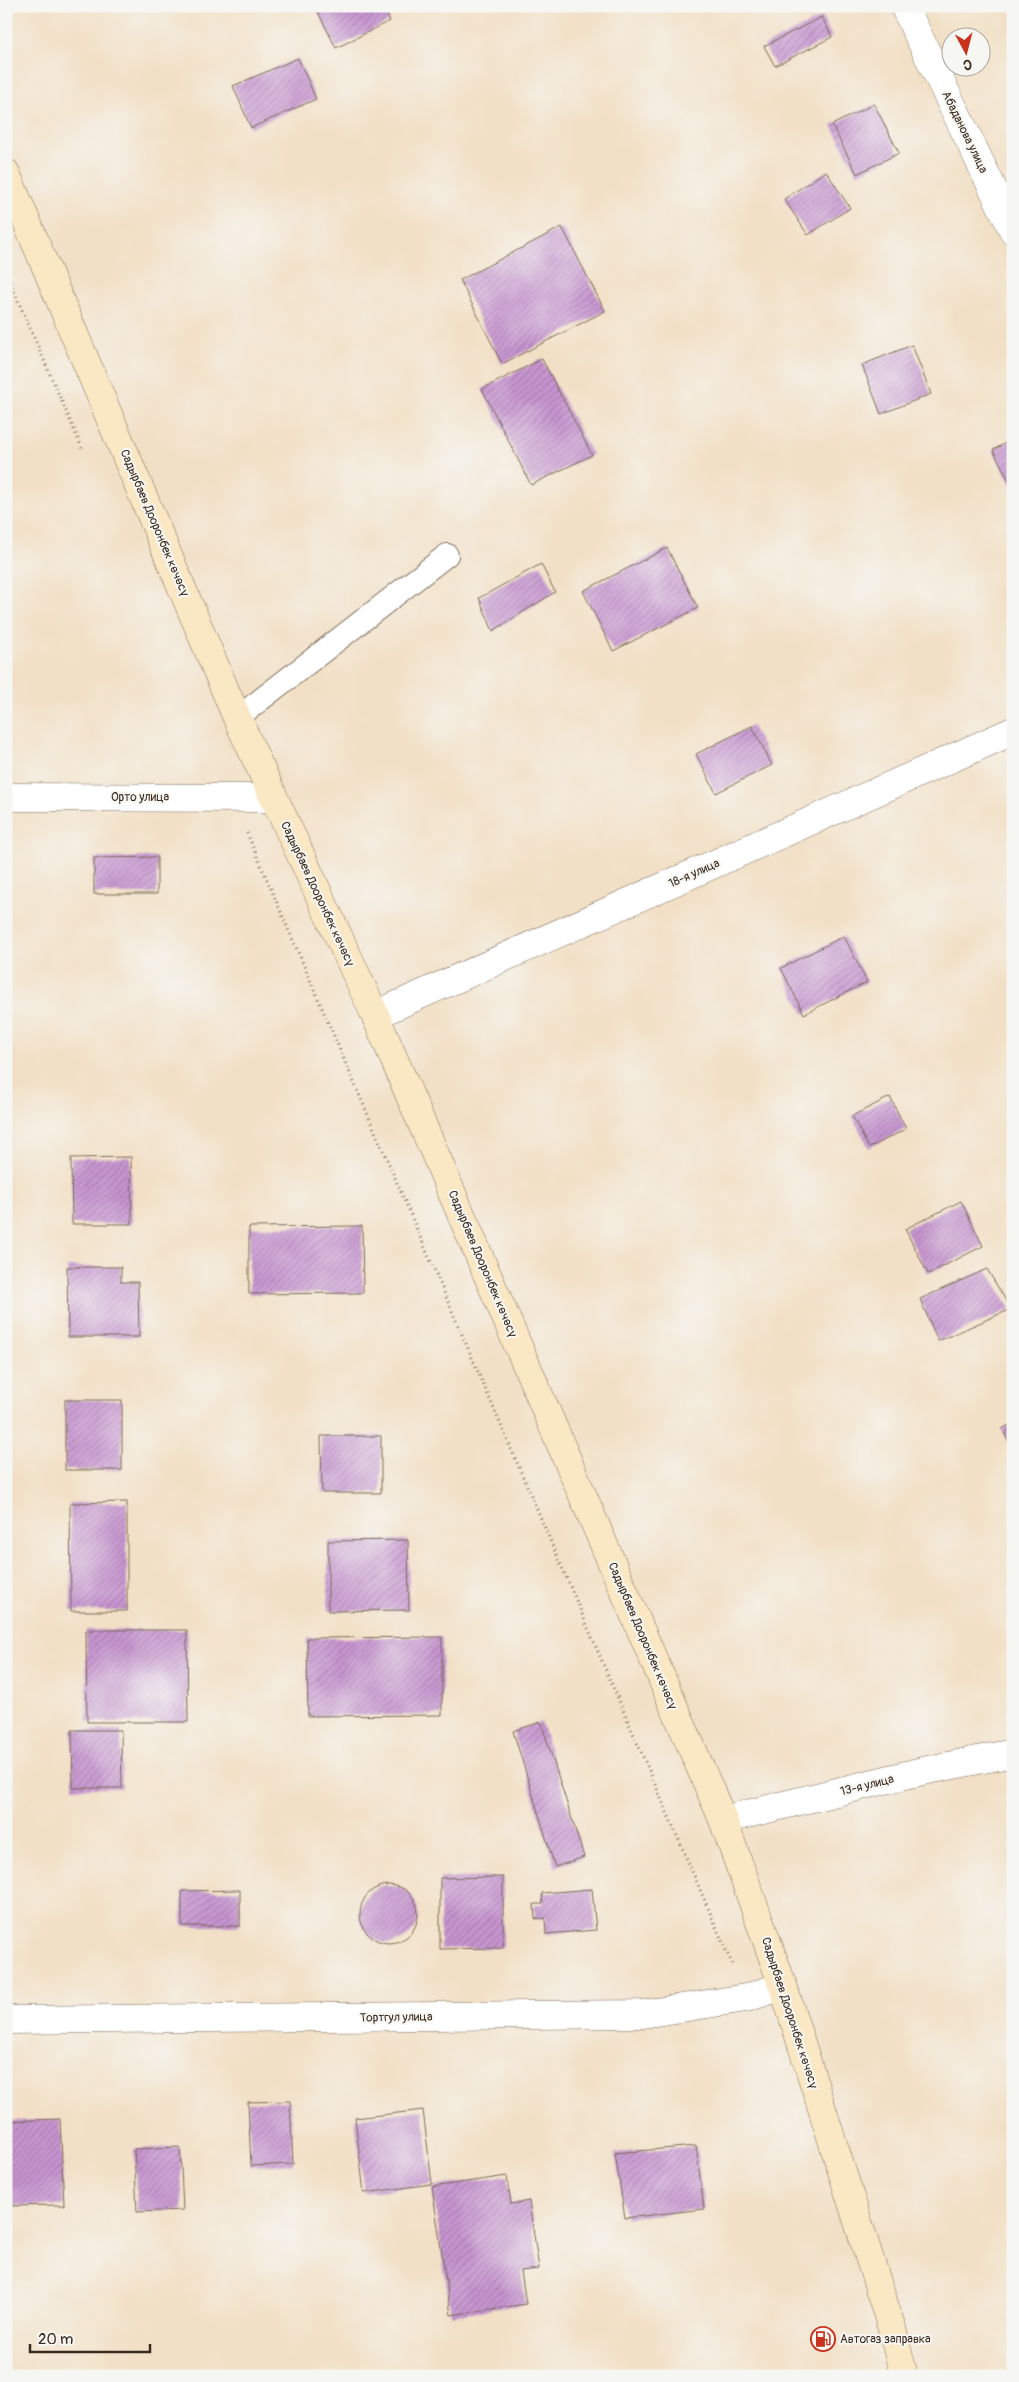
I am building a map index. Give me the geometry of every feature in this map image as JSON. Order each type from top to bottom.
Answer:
[{"type":"main road","name":"Садырбаев Дооронбек көчөсү","points":[[6,173],[237,718],[375,1015],[723,1820],[782,1986],[893,2332],[904,2376]]},
{"type":"street","name":"Абаданова улица","points":[[904,6],[1013,230]]},
{"type":"street","name":"18-я улица","points":[[375,1015],[1013,731]]},
{"type":"street","name":"Орто улица","points":[[6,797],[273,798]]},
{"type":"street","name":"13-я улица","points":[[723,1820],[918,1772],[1013,1753]]},
{"type":"street","name":"Тортгул улица","points":[[6,2020],[643,2014],[746,1998],[782,1986]]},
{"type":"lane","points":[[237,718],[447,555]]},
{"type":"path","points":[[6,273],[84,454]]},
{"type":"path","points":[[232,798],[746,1998]]},
{"type":"building","points":[[315,6],[383,6],[390,21],[336,48]]},
{"type":"building","points":[[822,17],[832,37],[775,66],[764,46]]},
{"type":"building","points":[[298,58],[316,99],[251,128],[233,86]]},
{"type":"building","points":[[874,104],[899,153],[857,174],[832,125]]},
{"type":"building","points":[[826,171],[850,208],[808,235],[784,199]]},
{"type":"building","points":[[562,227],[605,311],[502,364],[460,280]]},
{"type":"building","points":[[912,345],[931,394],[881,414],[862,365]]},
{"type":"building","points":[[542,359],[592,455],[531,485],[482,389]]},
{"type":"building","points":[[1013,439],[1013,488],[993,450]]},
{"type":"building","points":[[667,548],[698,608],[613,651],[583,591]]},
{"type":"building","points":[[541,564],[555,592],[493,631],[479,598]]},
{"type":"building","points":[[752,726],[772,765],[716,793],[696,754]]},
{"type":"building","points":[[157,857],[157,894],[94,894],[94,858]]},
{"type":"building","points":[[844,936],[867,982],[804,1014],[781,968]]},
{"type":"building","points":[[890,1097],[906,1129],[869,1148],[852,1116]]},
{"type":"building","points":[[131,1157],[132,1224],[72,1224],[71,1158]]},
{"type":"building","points":[[961,1201],[983,1246],[928,1274],[905,1229]]},
{"type":"building","points":[[362,1226],[363,1293],[249,1294],[249,1227]]},
{"type":"building","points":[[67,1267],[121,1267],[121,1282],[138,1282],[139,1337],[68,1337]]},
{"type":"building","points":[[987,1269],[1011,1309],[938,1341],[920,1299]]},
{"type":"building","points":[[65,1400],[122,1400],[122,1470],[65,1470]]},
{"type":"building","points":[[1013,1423],[1013,1450],[1002,1429]]},
{"type":"building","points":[[321,1436],[381,1436],[381,1493],[322,1493]]},
{"type":"building","points":[[127,1502],[127,1611],[71,1611],[70,1503]]},
{"type":"building","points":[[408,1540],[409,1610],[328,1611],[328,1541]]},
{"type":"building","points":[[86,1630],[187,1630],[188,1722],[87,1722]]},
{"type":"building","points":[[442,1637],[442,1715],[308,1716],[307,1638]]},
{"type":"building","points":[[541,1722],[584,1857],[555,1867],[513,1731]]},
{"type":"building","points":[[72,1730],[121,1730],[122,1788],[73,1788]]},
{"type":"building","points":[[503,1877],[503,1948],[440,1949],[440,1878]]},
{"type":"building","points":[[389,1885],[405,1890],[413,1898],[418,1914],[413,1930],[405,1938],[389,1943],[373,1938],[365,1930],[360,1914],[365,1898],[373,1890]]},
{"type":"building","points":[[592,1889],[596,1930],[546,1934],[545,1918],[535,1919],[534,1904],[543,1904],[542,1893]]},
{"type":"building","points":[[240,1890],[240,1926],[182,1926],[182,1891]]},
{"type":"building","points":[[290,2101],[293,2164],[251,2166],[248,2102]]},
{"type":"building","points":[[423,2110],[432,2184],[364,2193],[355,2118]]},
{"type":"building","points":[[60,2119],[64,2205],[7,2206],[6,2121]]},
{"type":"building","points":[[696,2146],[704,2209],[625,2218],[615,2153]]},
{"type":"building","points":[[180,2147],[183,2210],[137,2212],[134,2149]]},
{"type":"building","points":[[507,2176],[511,2204],[529,2201],[539,2269],[521,2271],[526,2304],[451,2315],[432,2187]]},
{"type":"place","name":"Автогаз заправка","points":[[823,2339]]}]
